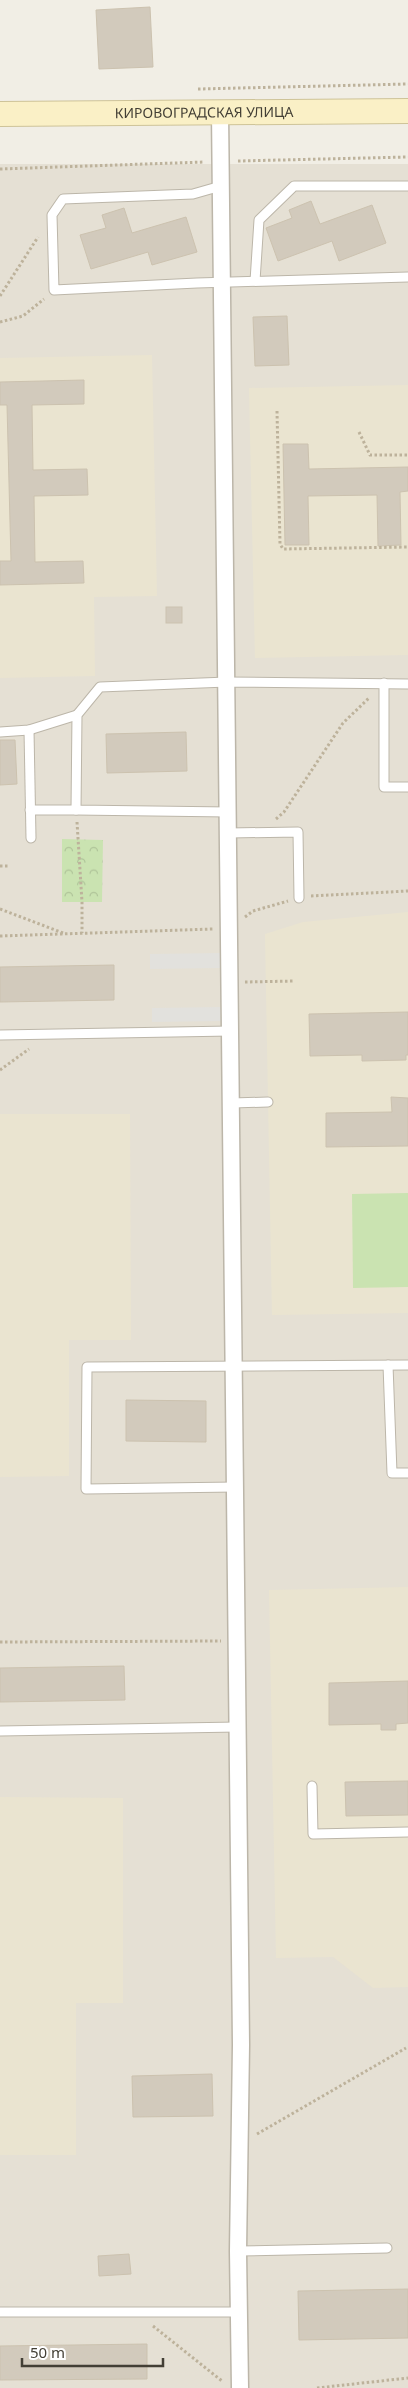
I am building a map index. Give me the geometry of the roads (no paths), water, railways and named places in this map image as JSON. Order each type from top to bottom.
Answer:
[{"type":"street","name":"КИРОВОГРАДСКАЯ УЛИЦА","points":[[0,114],[408,111]]},
{"type":"street","points":[[220,112],[241,2052],[238,2251],[241,2312],[240,2388]]},
{"type":"lane","points":[[221,186],[193,194],[63,199],[52,215],[54,290],[408,277]]},
{"type":"lane","points":[[255,282],[259,220],[294,186],[408,186]]},
{"type":"lane","points":[[0,732],[29,730],[77,715],[100,687],[227,682],[408,684]]},
{"type":"lane","points":[[384,683],[384,787],[408,787]]},
{"type":"lane","points":[[76,810],[77,715]]},
{"type":"lane","points":[[29,730],[31,838]]},
{"type":"lane","points":[[30,810],[228,812]]},
{"type":"lane","points":[[229,833],[298,832],[299,898]]},
{"type":"lane","points":[[0,1035],[231,1031]]},
{"type":"lane","points":[[232,1102],[268,1102]]},
{"type":"lane","points":[[388,1365],[392,1473],[408,1473]]},
{"type":"lane","points":[[236,1487],[86,1489],[87,1367],[408,1365]]},
{"type":"lane","points":[[0,1731],[238,1727]]},
{"type":"lane","points":[[312,1786],[312,1834],[408,1832]]},
{"type":"lane","points":[[238,2251],[387,2248]]},
{"type":"lane","points":[[0,2312],[241,2312]]}]
